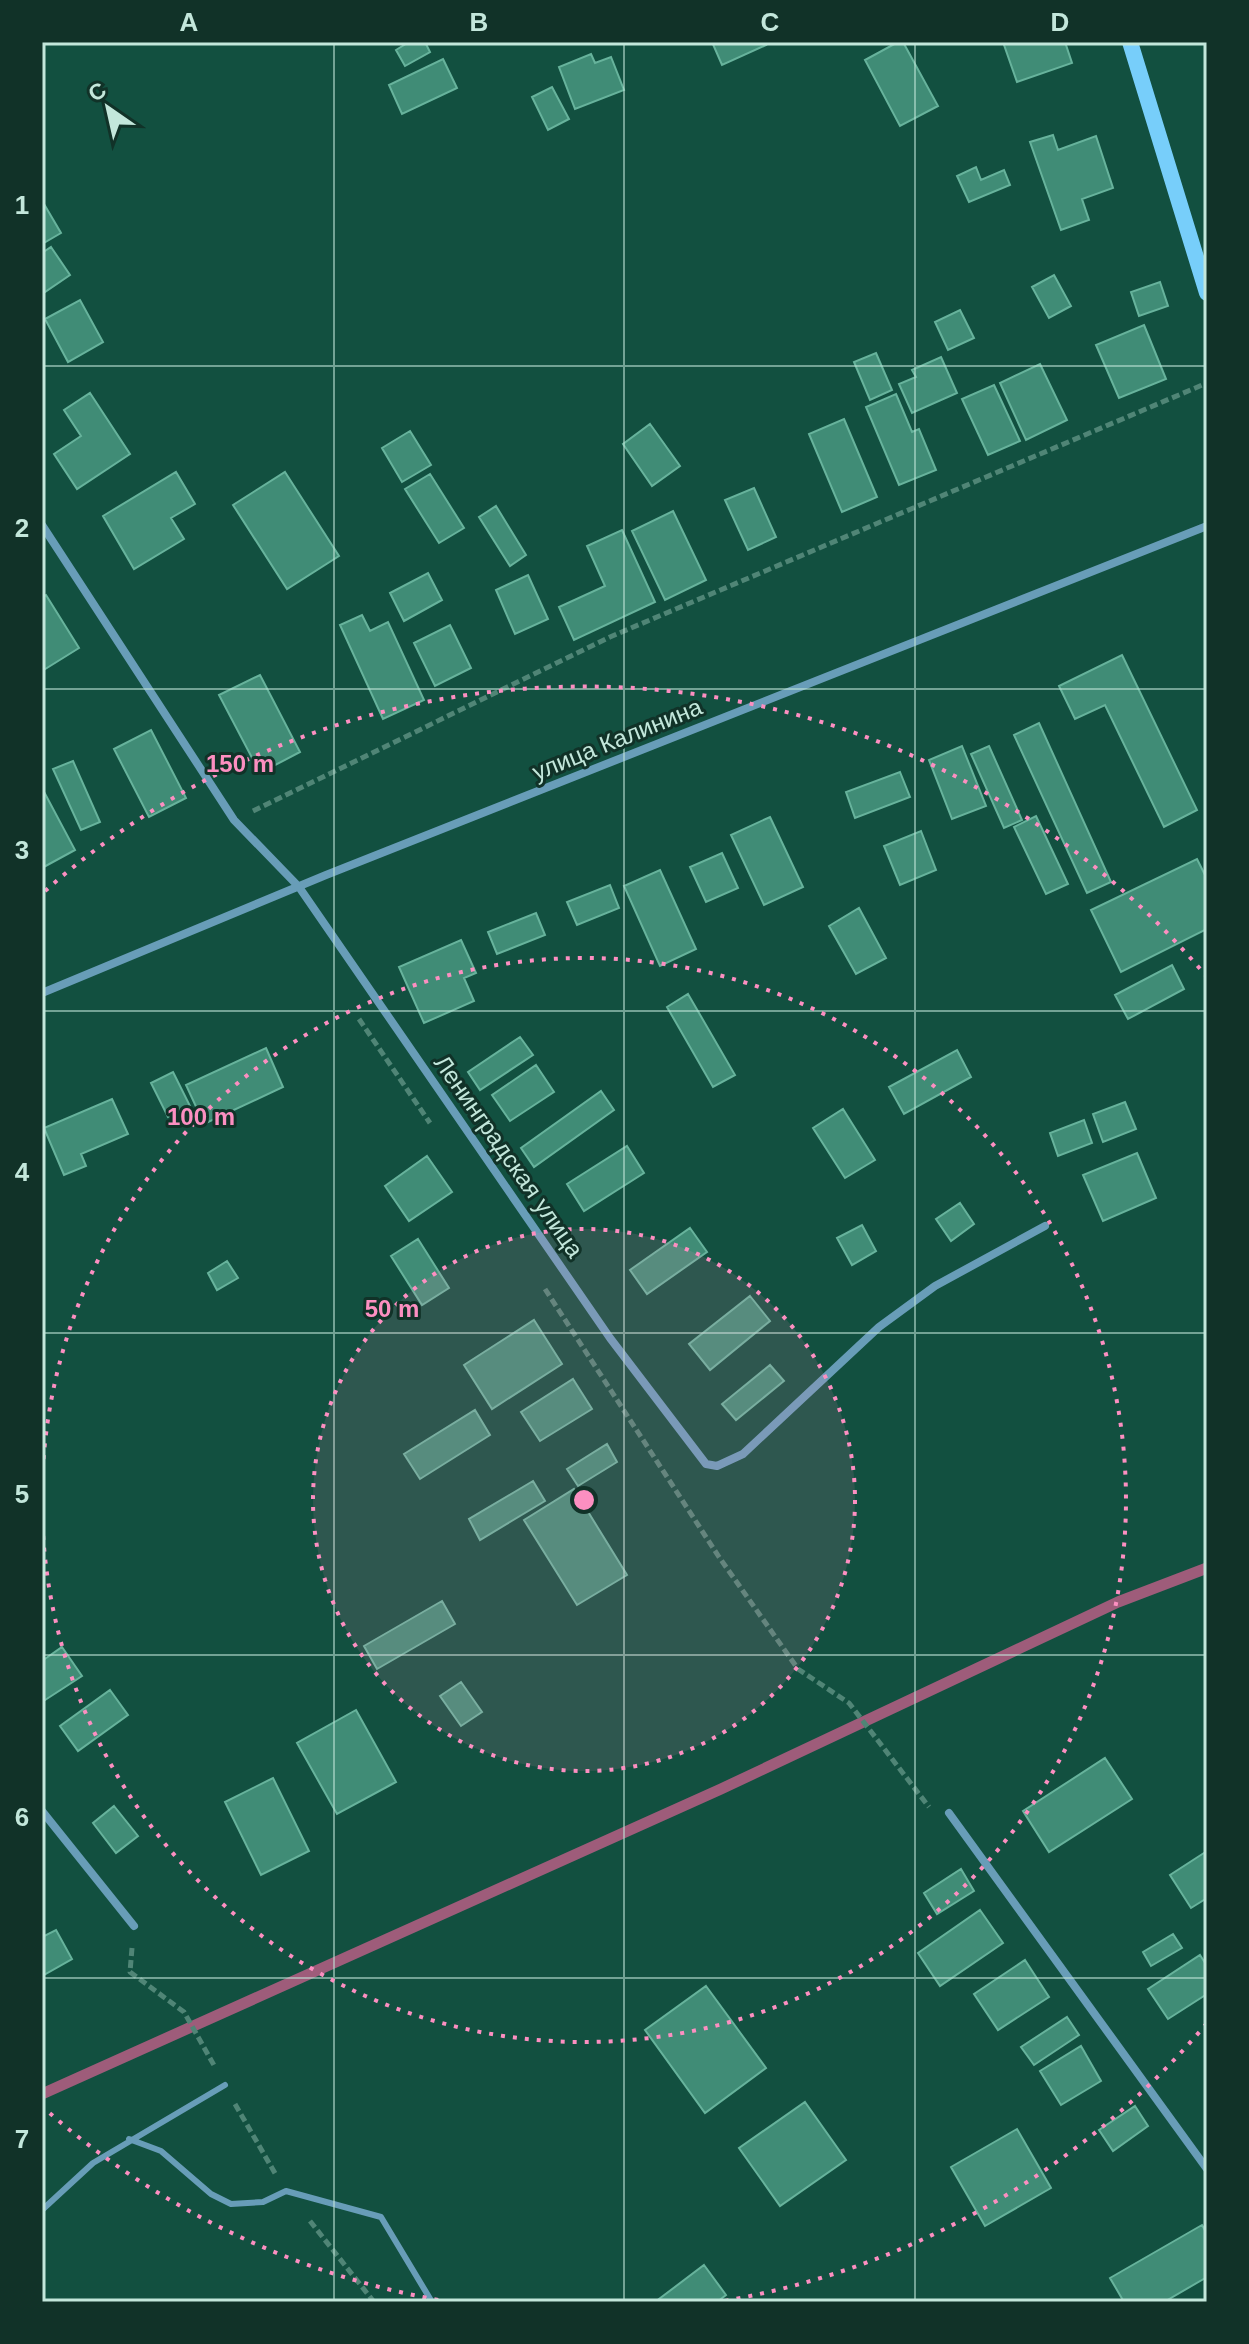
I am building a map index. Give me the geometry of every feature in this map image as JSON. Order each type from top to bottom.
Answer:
[{"type":"street","points":[[1130,42],[1207,293]]},
{"type":"street","name":"Ленинградская улица","points":[[42,525],[234,820],[299,887],[610,1338],[706,1464],[717,1466],[743,1454],[879,1327],[935,1286],[1045,1226]]},
{"type":"street","name":"улица Калинина","points":[[42,993],[299,887],[1207,526]]},
{"type":"street","points":[[42,1811],[134,1926]]},
{"type":"street","points":[[949,1813],[1207,2169]]},
{"type":"lane","points":[[42,2210],[93,2163],[225,2085]]},
{"type":"lane","points":[[129,2139],[161,2151],[211,2194],[231,2204],[263,2202],[286,2191],[381,2217],[432,2302]]},
{"type":"path","points":[[234,820],[610,637],[1207,383]]},
{"type":"path","points":[[352,1009],[437,1132]]},
{"type":"path","points":[[540,1281],[719,1557],[798,1669],[849,1703],[935,1812]]},
{"type":"path","points":[[134,1926],[130,1972],[184,2012],[286,2191],[374,2302]]},
{"type":"building","points":[[409,42],[425,42],[430,52],[405,66],[396,50]]},
{"type":"building","points":[[712,42],[764,42],[766,45],[722,65]]},
{"type":"building","points":[[903,42],[938,106],[900,126],[865,60]]},
{"type":"building","points":[[1003,42],[1065,42],[1072,63],[1017,82]]},
{"type":"building","points":[[591,54],[595,63],[611,57],[624,90],[575,109],[559,67]]},
{"type":"building","points":[[443,59],[457,88],[402,114],[389,85]]},
{"type":"building","points":[[552,87],[569,119],[548,130],[532,97]]},
{"type":"building","points":[[1053,135],[1058,150],[1096,136],[1113,188],[1082,199],[1089,220],[1061,230],[1030,142]]},
{"type":"building","points":[[976,167],[981,180],[1004,170],[1010,185],[969,202],[957,176]]},
{"type":"building","points":[[42,205],[61,233],[42,244]]},
{"type":"building","points":[[51,247],[70,275],[42,294],[42,253]]},
{"type":"building","points":[[1054,275],[1071,306],[1049,318],[1032,287]]},
{"type":"building","points":[[1160,282],[1168,306],[1139,316],[1131,292]]},
{"type":"building","points":[[80,300],[103,342],[68,362],[45,319]]},
{"type":"building","points":[[960,310],[974,338],[948,350],[935,322]]},
{"type":"building","points":[[1144,325],[1166,379],[1119,398],[1096,345]]},
{"type":"building","points":[[876,353],[892,390],[870,400],[854,362]]},
{"type":"building","points":[[941,357],[957,393],[912,413],[899,384],[916,377],[912,370]]},
{"type":"building","points":[[1040,364],[1067,420],[1026,440],[1000,383]]},
{"type":"building","points":[[994,385],[1020,441],[988,455],[962,399]]},
{"type":"building","points":[[90,393],[130,454],[77,489],[54,454],[81,436],[64,410]]},
{"type":"building","points":[[896,394],[912,432],[919,429],[936,470],[899,485],[866,407]]},
{"type":"building","points":[[844,419],[877,497],[842,512],[809,434]]},
{"type":"building","points":[[650,424],[680,466],[652,486],[623,444]]},
{"type":"building","points":[[410,431],[431,465],[402,482],[382,448]]},
{"type":"building","points":[[176,472],[195,504],[171,518],[184,539],[134,569],[103,516]]},
{"type":"building","points":[[285,472],[339,556],[287,589],[233,505]]},
{"type":"building","points":[[430,474],[464,528],[439,543],[405,489]]},
{"type":"building","points":[[754,488],[776,537],[748,550],[725,500]]},
{"type":"building","points":[[496,506],[526,555],[510,566],[479,517]]},
{"type":"building","points":[[673,511],[706,580],[665,600],[632,531]]},
{"type":"building","points":[[622,530],[655,602],[574,640],[559,607],[605,586],[587,546]]},
{"type":"building","points":[[428,573],[442,600],[404,621],[390,593]]},
{"type":"building","points":[[528,575],[548,619],[515,634],[496,590]]},
{"type":"building","points":[[46,595],[79,648],[42,671],[42,597]]},
{"type":"building","points":[[362,615],[370,631],[388,622],[424,700],[383,719],[340,625]]},
{"type":"building","points":[[450,625],[471,668],[435,686],[414,643]]},
{"type":"building","points":[[1122,655],[1197,810],[1164,827],[1105,705],[1075,719],[1059,686]]},
{"type":"building","points":[[260,675],[300,752],[260,773],[219,695]]},
{"type":"building","points":[[1039,723],[1111,882],[1087,893],[1014,735]]},
{"type":"building","points":[[151,730],[186,798],[149,817],[114,749]]},
{"type":"building","points":[[962,746],[986,806],[952,819],[929,760]]},
{"type":"building","points":[[989,746],[1022,820],[1004,828],[971,754]]},
{"type":"building","points":[[73,761],[100,822],[81,830],[53,769]]},
{"type":"building","points":[[900,772],[910,797],[855,818],[846,792]]},
{"type":"building","points":[[42,788],[75,850],[42,868]]},
{"type":"building","points":[[1036,816],[1068,884],[1046,894],[1014,827]]},
{"type":"building","points":[[770,817],[803,887],[764,905],[731,835]]},
{"type":"building","points":[[921,831],[936,870],[900,885],[884,846]]},
{"type":"building","points":[[722,853],[738,888],[706,902],[690,867]]},
{"type":"building","points":[[1197,859],[1207,879],[1207,929],[1121,972],[1091,910]]},
{"type":"building","points":[[660,870],[696,949],[660,966],[624,886]]},
{"type":"building","points":[[610,885],[619,908],[577,925],[567,902]]},
{"type":"building","points":[[859,908],[886,958],[856,974],[829,926]]},
{"type":"building","points":[[536,913],[545,935],[497,954],[488,932]]},
{"type":"building","points":[[461,940],[476,973],[464,978],[474,1001],[424,1023],[399,967]]},
{"type":"building","points":[[1172,965],[1184,989],[1128,1019],[1115,995]]},
{"type":"building","points":[[688,994],[735,1075],[713,1087],[667,1007]]},
{"type":"building","points":[[520,1037],[533,1055],[480,1090],[468,1072]]},
{"type":"building","points":[[266,1048],[283,1087],[204,1124],[186,1085]]},
{"type":"building","points":[[957,1050],[971,1077],[904,1114],[889,1087]]},
{"type":"building","points":[[536,1065],[554,1092],[510,1121],[492,1095]]},
{"type":"building","points":[[173,1072],[190,1106],[168,1117],[151,1083]]},
{"type":"building","points":[[601,1091],[614,1110],[534,1167],[521,1148]]},
{"type":"building","points":[[112,1099],[128,1134],[81,1154],[86,1166],[64,1175],[44,1128]]},
{"type":"building","points":[[1125,1102],[1136,1129],[1103,1142],[1093,1114]]},
{"type":"building","points":[[843,1109],[875,1160],[845,1178],[813,1128]]},
{"type":"building","points":[[1084,1120],[1092,1143],[1058,1156],[1050,1133]]},
{"type":"building","points":[[627,1146],[644,1173],[584,1211],[567,1184]]},
{"type":"building","points":[[1137,1153],[1156,1198],[1103,1221],[1083,1175]]},
{"type":"building","points":[[427,1156],[452,1192],[409,1221],[385,1186]]},
{"type":"building","points":[[960,1203],[974,1224],[951,1241],[936,1219]]},
{"type":"building","points":[[862,1225],[876,1251],[852,1265],[837,1238]]},
{"type":"building","points":[[690,1228],[707,1252],[647,1294],[630,1270]]},
{"type":"building","points":[[418,1239],[449,1288],[422,1305],[391,1256]]},
{"type":"building","points":[[227,1261],[238,1278],[217,1290],[208,1273]]},
{"type":"building","points":[[750,1296],[770,1321],[710,1370],[689,1344]]},
{"type":"building","points":[[534,1320],[562,1364],[492,1409],[464,1365]]},
{"type":"building","points":[[770,1365],[784,1381],[736,1420],[722,1404]]},
{"type":"building","points":[[573,1379],[592,1409],[540,1441],[521,1412]]},
{"type":"building","points":[[475,1410],[490,1435],[420,1479],[404,1454]]},
{"type":"building","points":[[607,1444],[617,1462],[578,1486],[567,1469]]},
{"type":"building","points":[[533,1481],[545,1501],[480,1540],[469,1519]]},
{"type":"building","points":[[574,1489],[627,1575],[577,1605],[524,1520]]},
{"type":"building","points":[[442,1601],[455,1624],[377,1669],[364,1646]]},
{"type":"building","points":[[62,1647],[82,1676],[42,1702],[42,1661]]},
{"type":"building","points":[[461,1682],[482,1712],[461,1726],[440,1696]]},
{"type":"building","points":[[110,1690],[128,1715],[78,1751],[60,1726]]},
{"type":"building","points":[[356,1710],[396,1782],[337,1814],[297,1743]]},
{"type":"building","points":[[1105,1758],[1132,1799],[1049,1852],[1023,1811]]},
{"type":"building","points":[[273,1778],[309,1851],[261,1875],[225,1802]]},
{"type":"building","points":[[114,1806],[138,1836],[116,1853],[93,1823]]},
{"type":"building","points":[[1207,1851],[1207,1898],[1191,1908],[1170,1875]]},
{"type":"building","points":[[961,1869],[974,1891],[937,1914],[924,1893]]},
{"type":"building","points":[[980,1910],[1003,1943],[940,1986],[918,1953]]},
{"type":"building","points":[[56,1930],[72,1959],[42,1976],[42,1937]]},
{"type":"building","points":[[1173,1934],[1182,1948],[1151,1966],[1143,1952]]},
{"type":"building","points":[[1200,1955],[1207,1966],[1207,1994],[1168,2019],[1148,1989]]},
{"type":"building","points":[[1025,1960],[1049,1997],[998,2030],[974,1994]]},
{"type":"building","points":[[706,1986],[766,2068],[705,2113],[645,2030]]},
{"type":"building","points":[[1067,2017],[1079,2035],[1034,2065],[1021,2047]]},
{"type":"building","points":[[1081,2046],[1101,2081],[1061,2105],[1040,2071]]},
{"type":"building","points":[[805,2102],[846,2160],[780,2206],[739,2148]]},
{"type":"building","points":[[1135,2106],[1148,2126],[1113,2151],[1099,2130]]},
{"type":"building","points":[[1017,2129],[1051,2188],[985,2226],[951,2167]]},
{"type":"building","points":[[1202,2225],[1207,2234],[1207,2277],[1164,2302],[1124,2302],[1110,2278]]},
{"type":"building","points":[[704,2265],[726,2295],[717,2302],[655,2302]]},
{"type":"waterway","points":[[42,2094],[721,1789],[1118,1602],[1207,1568]]}]
